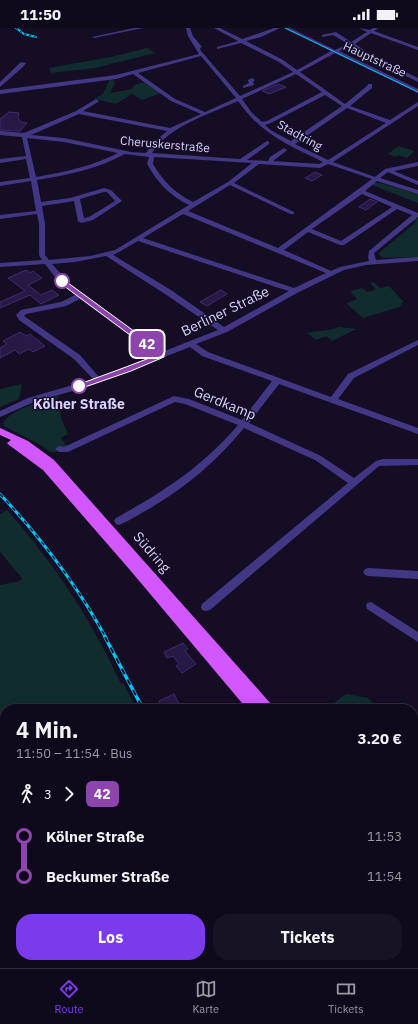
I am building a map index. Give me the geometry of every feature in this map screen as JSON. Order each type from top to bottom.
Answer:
[{"type":"main road","name":"Südring","points":[[0,431],[25,442],[51,462],[264,704]]},
{"type":"main road","name":"Südring","points":[[0,437],[21,448],[46,467],[251,704]]},
{"type":"street","points":[[94,38],[140,28]]},
{"type":"street","name":"Stadtring","points":[[185,28],[185,32],[194,42]]},
{"type":"street","name":"Stadtring","points":[[188,28],[188,32],[197,48],[260,124],[291,144],[328,163],[418,192]]},
{"type":"street","points":[[216,28],[274,57],[346,106],[390,122]]},
{"type":"street","points":[[219,48],[278,28]]},
{"type":"street","name":"Hauptstraße","points":[[286,28],[418,91]]},
{"type":"street","points":[[361,28],[374,30],[418,49]]},
{"type":"street","points":[[194,205],[184,200],[158,178],[150,164],[150,155],[155,144],[172,130],[296,72],[334,51],[350,45],[374,30]]},
{"type":"street","points":[[324,36],[334,33],[350,45],[418,80]]},
{"type":"street","points":[[0,92],[106,78],[203,54]]},
{"type":"street","points":[[0,85],[23,63]]},
{"type":"street","points":[[133,72],[173,100],[205,114]]},
{"type":"street","points":[[249,84],[268,84]]},
{"type":"street","points":[[291,144],[346,106],[370,87],[370,85]]},
{"type":"street","points":[[260,124],[269,122],[325,93]]},
{"type":"street","points":[[96,101],[78,112],[24,135],[39,204],[42,224],[42,253],[45,261],[61,280],[80,296],[162,355]]},
{"type":"street","points":[[328,163],[418,104]]},
{"type":"street","points":[[78,112],[172,130]]},
{"type":"street","name":"Cheruskerstraße","points":[[0,133],[67,140],[123,153],[317,166],[322,166],[328,163]]},
{"type":"street","points":[[242,160],[267,144]]},
{"type":"street","points":[[270,162],[272,158],[284,150]]},
{"type":"street","points":[[0,184],[34,180],[93,165],[123,153]]},
{"type":"street","points":[[0,161],[29,157]]},
{"type":"street","points":[[0,265],[85,258],[117,251],[230,183],[259,161]]},
{"type":"street","points":[[279,250],[361,191],[387,170],[418,164]]},
{"type":"street","points":[[387,170],[418,183]]},
{"type":"street","points":[[230,183],[292,213]]},
{"type":"street","points":[[39,204],[77,198],[107,190],[120,202],[91,219],[81,221],[77,198]]},
{"type":"street","points":[[361,191],[417,215],[371,252],[370,257],[373,262]]},
{"type":"street","points":[[307,229],[342,244],[397,206]]},
{"type":"street","points":[[0,217],[40,212]]},
{"type":"street","points":[[184,212],[279,250],[331,273]]},
{"type":"street","points":[[138,239],[285,286],[294,291]]},
{"type":"street","points":[[107,254],[168,292],[224,330]]},
{"type":"street","name":"Berliner Straße","points":[[0,414],[31,400],[98,380],[224,330],[294,291],[331,273],[357,264],[418,259]]},
{"type":"street","points":[[80,296],[63,304],[24,312],[20,315],[22,318],[77,357],[98,380]]},
{"type":"street","points":[[332,401],[344,382],[351,376],[418,342]]},
{"type":"street","points":[[190,344],[205,354],[418,431]]},
{"type":"street","points":[[119,521],[187,479],[208,463],[243,424],[277,381]]},
{"type":"street","name":"Gerdkamp","points":[[59,449],[65,450],[174,399],[186,401],[243,424],[318,458],[354,483]]},
{"type":"street","points":[[206,607],[376,464],[392,462],[418,462]]},
{"type":"street","points":[[368,572],[418,575]]},
{"type":"street","points":[[371,606],[418,638]]},
{"type":"green space","points":[[147,48],[155,53],[95,68],[51,73],[49,68],[111,57]]},
{"type":"green space","points":[[110,79],[112,79],[115,83],[110,93],[132,89],[134,85],[146,82],[161,93],[142,100],[132,94],[116,104],[94,99],[103,94]]},
{"type":"green space","points":[[398,146],[415,151],[407,158],[399,155],[396,157],[388,154]]},
{"type":"green space","points":[[373,183],[380,183],[418,194],[418,203],[372,185]]},
{"type":"green space","points":[[418,218],[418,257],[384,258],[378,254],[416,222],[414,221]]},
{"type":"green space","points":[[374,282],[380,288],[389,286],[404,302],[401,303],[402,304],[399,307],[363,318],[346,303],[357,299],[350,291],[362,288],[367,292],[376,290],[370,283]]},
{"type":"green space","points":[[339,327],[356,329],[332,341],[326,336],[316,340],[307,333],[330,330]]},
{"type":"green space","points":[[22,384],[19,399],[0,407],[0,389]]},
{"type":"green space","points":[[58,396],[61,418],[68,434],[61,438],[67,446],[55,452],[50,452],[42,446],[4,426],[3,423],[7,418],[20,410]]},
{"type":"green space","points":[[7,510],[41,551],[56,572],[84,614],[97,636],[121,684],[123,683],[134,704],[0,704],[0,585],[20,581],[22,578],[0,552],[0,514]]},
{"type":"green space","points":[[346,694],[368,698],[374,704],[333,704]]},
{"type":"building","points":[[278,84],[286,87],[269,94],[262,91]]},
{"type":"building","points":[[9,112],[19,113],[18,118],[21,122],[27,123],[20,131],[0,130],[0,119]]},
{"type":"building","points":[[315,172],[322,175],[312,181],[305,178]]},
{"type":"building","points":[[370,199],[377,202],[366,210],[359,207]]},
{"type":"building","points":[[26,270],[30,273],[33,271],[42,278],[28,285],[41,295],[52,290],[59,295],[41,304],[30,295],[0,308],[0,302],[25,291],[8,278]]},
{"type":"building","points":[[221,290],[227,294],[207,306],[200,302]]},
{"type":"building","points":[[20,332],[26,336],[30,334],[45,346],[33,352],[29,349],[19,354],[15,350],[0,358],[0,348],[7,344],[3,341]]},
{"type":"building","points":[[183,643],[188,649],[185,651],[196,664],[182,673],[176,666],[179,664],[173,656],[167,658],[164,652]]},
{"type":"building","points":[[174,694],[179,704],[160,704],[159,701]]},
{"type":"tram line","points":[[285,28],[418,92]]},
{"type":"railway","points":[[16,28],[24,34],[36,37]]},
{"type":"railway","points":[[0,494],[58,563],[83,599],[106,638]]},
{"type":"railway","points":[[105,637],[140,704]]},
{"type":"bus line","name":"42","points":[[62,281],[80,296],[162,355],[128,369],[79,386]]},
{"type":"place","name":"Kölner Straße","points":[[79,386]]}]
